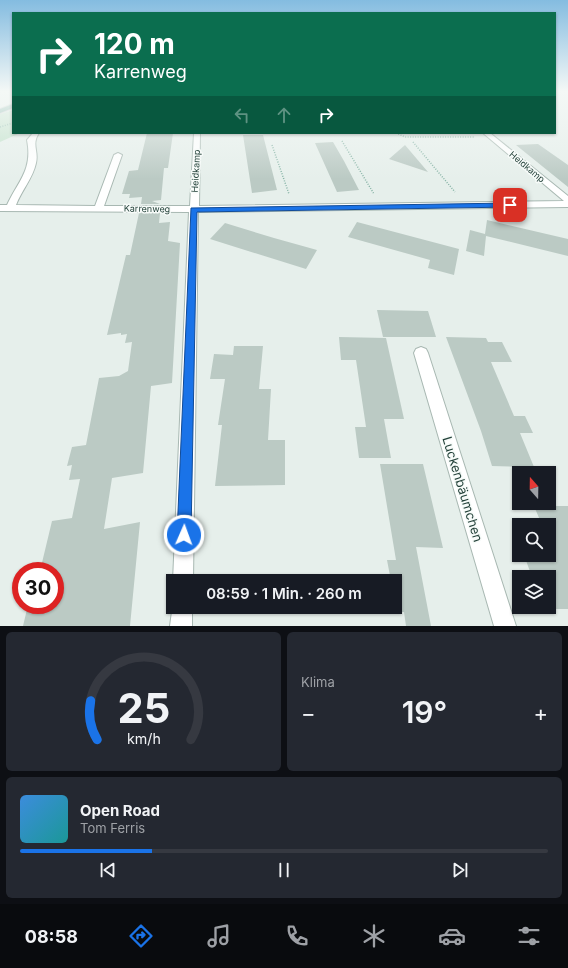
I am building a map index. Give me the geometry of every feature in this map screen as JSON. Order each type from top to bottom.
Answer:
[{"type":"street","points":[[10,208],[13,199],[31,169],[33,156],[31,140],[35,134]]},
{"type":"street","name":"Heidkamp","points":[[183,574],[194,210],[198,134]]},
{"type":"street","name":"Heidkamp","points":[[489,135],[568,200]]},
{"type":"street","points":[[99,208],[118,155]]},
{"type":"street","name":"Karrenweg","points":[[0,208],[194,210],[568,204]]},
{"type":"street","name":"Luckenbäumchen","points":[[421,353],[505,626]]},
{"type":"street","points":[[181,626],[182,614]]},
{"type":"path","points":[[0,127],[12,123]]},
{"type":"path","points":[[398,134],[405,137],[489,135]]},
{"type":"path","points":[[342,141],[380,207]]},
{"type":"path","points":[[413,142],[467,206]]},
{"type":"path","points":[[272,144],[293,208]]},
{"type":"green space","points":[[0,120],[12,120],[12,134],[18,134],[0,142]]},
{"type":"building","points":[[147,134],[173,134],[168,168],[164,168],[161,200],[152,201],[160,204],[141,204],[142,197],[129,198],[130,194],[122,194],[129,171],[138,170]]},
{"type":"building","points":[[243,135],[263,135],[277,190],[252,193]]},
{"type":"building","points":[[333,142],[359,190],[337,192],[315,143]]},
{"type":"building","points":[[538,144],[568,165],[568,187],[516,145]]},
{"type":"building","points":[[405,145],[428,172],[389,159]]},
{"type":"building","points":[[139,213],[160,213],[159,223],[170,222],[168,241],[180,243],[172,383],[151,386],[143,473],[112,478],[104,529],[140,522],[130,626],[23,626],[26,614],[64,614],[64,562],[42,562],[52,521],[72,518],[80,479],[69,480],[72,465],[67,466],[72,447],[86,445],[99,378],[119,376],[128,371],[132,342],[125,343],[127,334],[121,335],[121,333],[107,335],[126,255],[130,255]]},
{"type":"building","points":[[487,220],[568,239],[568,256],[486,236],[484,256],[466,251],[470,230],[485,234]]},
{"type":"building","points":[[357,222],[459,249],[454,275],[428,268],[430,260],[348,237]]},
{"type":"building","points":[[225,223],[317,250],[306,269],[210,239]]},
{"type":"building","points":[[377,310],[428,311],[436,337],[383,337]]},
{"type":"building","points":[[339,337],[386,338],[404,419],[384,419],[391,458],[359,458],[355,427],[366,427],[356,360],[341,360]]},
{"type":"building","points":[[446,337],[486,338],[488,342],[502,342],[512,362],[491,362],[514,416],[525,416],[533,433],[520,433],[534,466],[492,466],[481,431]]},
{"type":"building","points":[[234,346],[263,346],[259,389],[271,389],[268,440],[285,440],[285,485],[215,486],[222,425],[218,425],[225,379],[210,379],[214,354],[233,355]]},
{"type":"building","points":[[380,464],[423,464],[443,548],[416,547],[431,626],[406,626],[404,612],[402,612],[402,574],[390,574],[387,560],[396,560]]},
{"type":"building","points":[[556,506],[568,506],[568,609],[556,609],[556,570],[529,570],[527,562],[556,562],[556,518],[539,518],[536,510],[556,510]]},
{"type":"route","points":[[184,535],[194,210],[510,205]]}]
